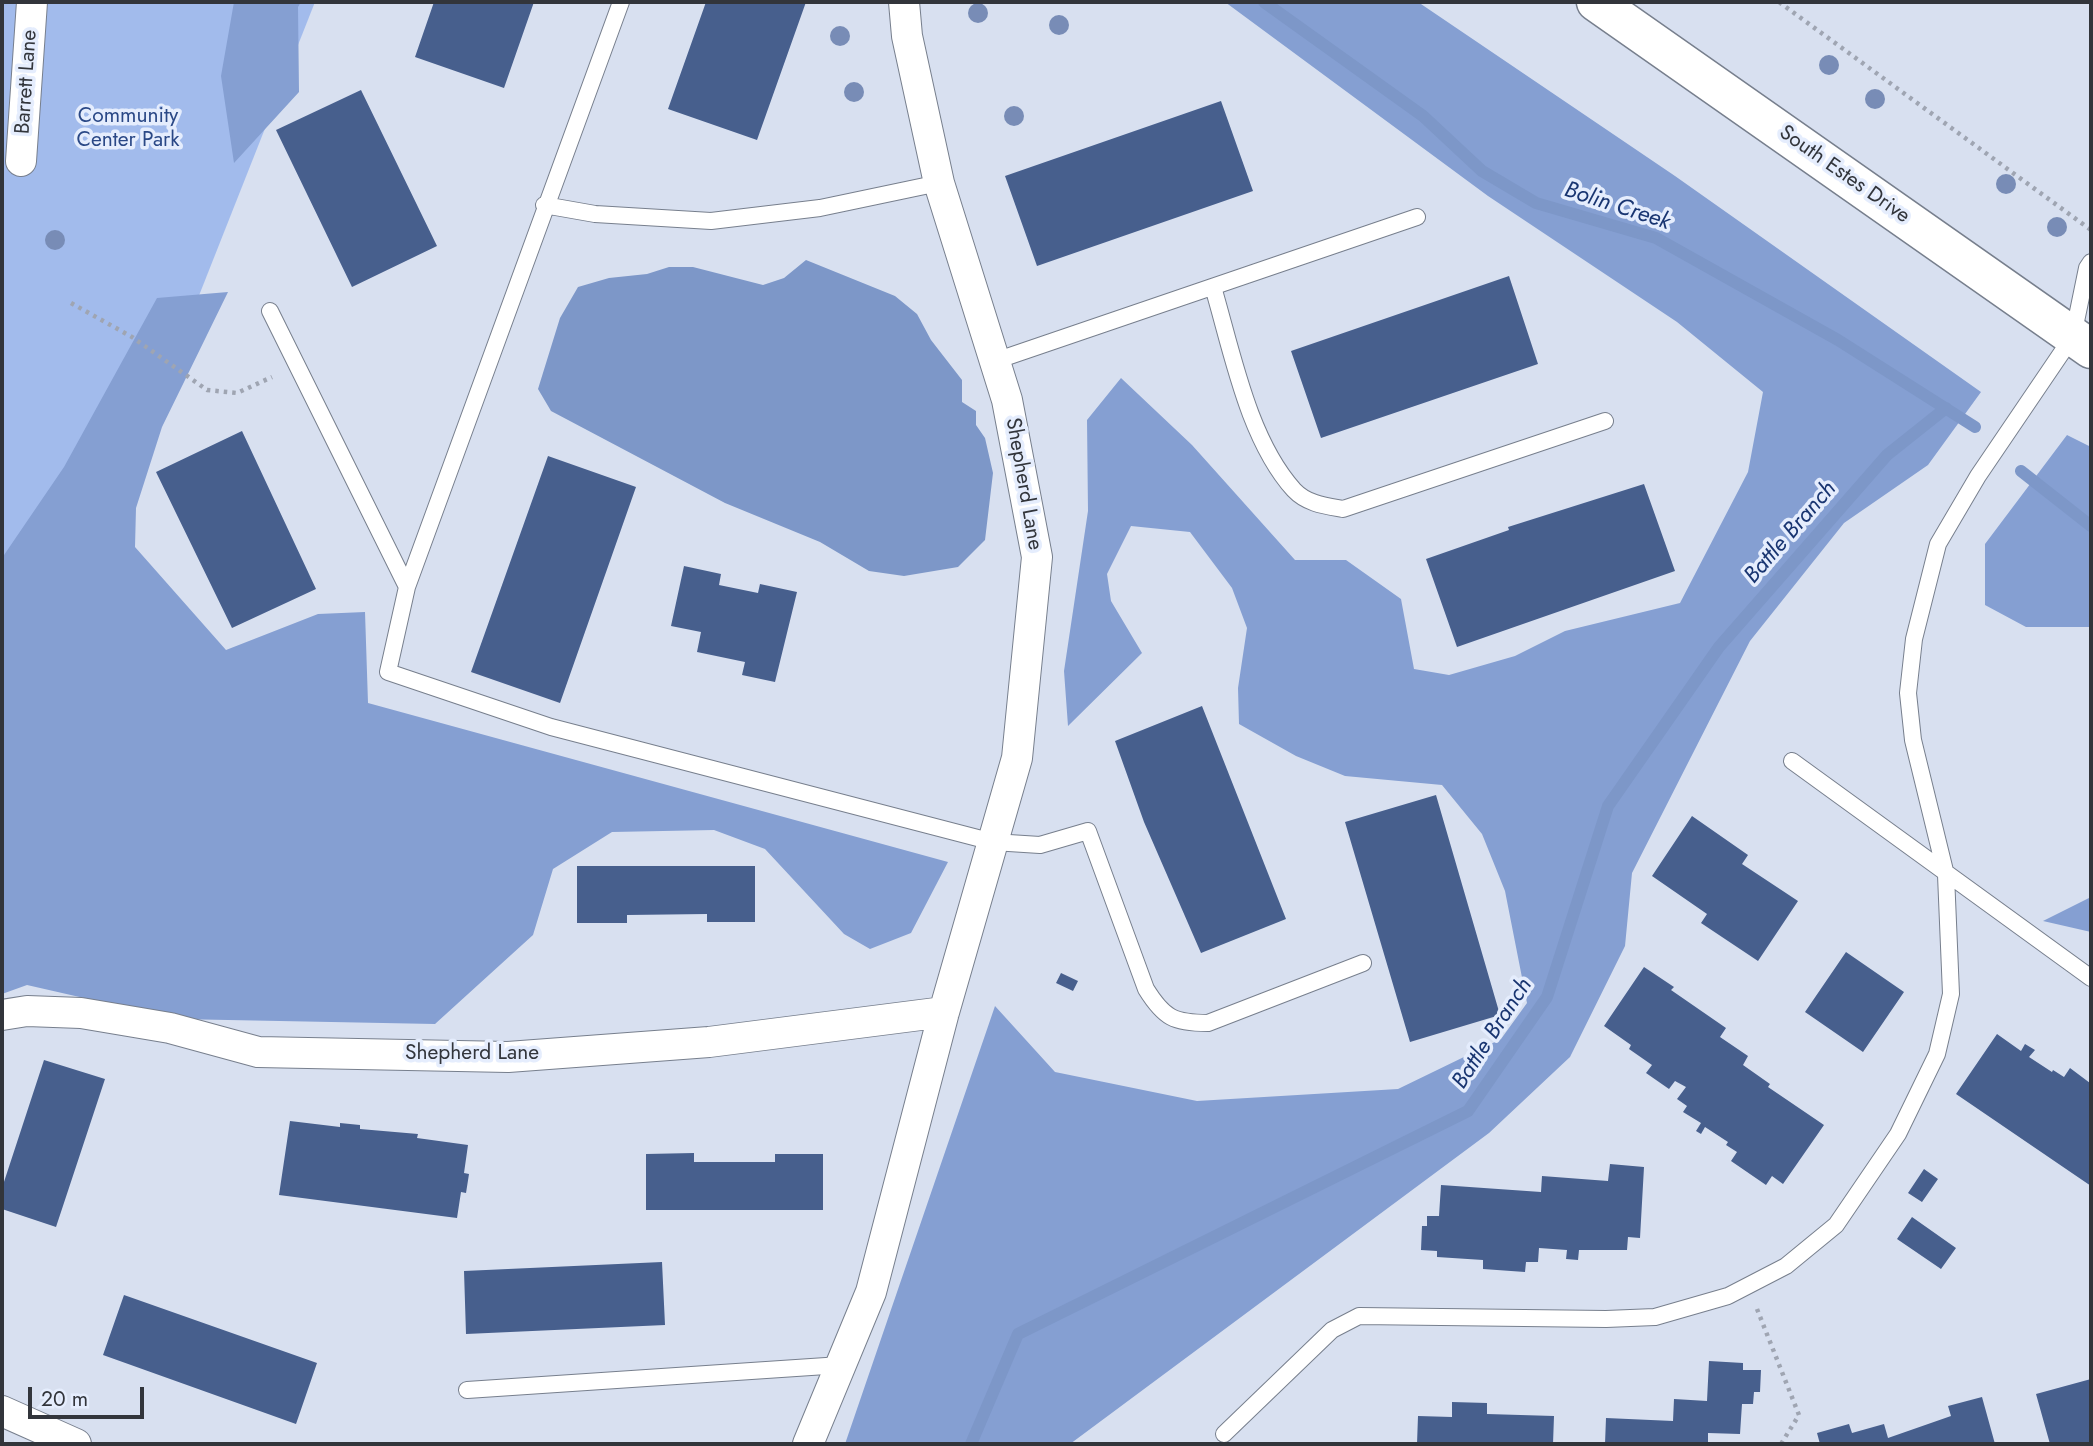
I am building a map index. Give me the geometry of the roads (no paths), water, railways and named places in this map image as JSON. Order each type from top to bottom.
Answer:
[{"type":"main road","name":"South Estes Drive","points":[[1596,2],[2085,337]]},
{"type":"street","name":"Barrett Lane","points":[[21,161],[32,2]]},
{"type":"street","name":"Shepherd Lane","points":[[808,1444],[871,1292],[944,1012],[1017,758],[1037,557],[1007,400],[939,183],[907,36],[904,2]]},
{"type":"street","name":"Shepherd Lane","points":[[2,1015],[27,1011],[81,1013],[170,1028],[258,1052],[508,1057],[709,1042],[944,1012]]},
{"type":"street","points":[[2,1411],[76,1444]]},
{"type":"lane","points":[[621,2],[544,205],[407,587],[388,672],[551,727],[993,842],[1040,845],[1088,831],[1146,989],[1161,1013],[1185,1023],[1208,1023],[1363,963]]},
{"type":"lane","points":[[544,205],[595,214],[711,221],[820,208],[939,183]]},
{"type":"lane","points":[[995,361],[1417,217]]},
{"type":"lane","points":[[1224,1434],[1332,1329],[1359,1316],[1606,1319],[1655,1317],[1728,1296],[1786,1266],[1836,1225],[1898,1134],[1937,1054],[1951,994],[1946,875],[1913,740],[1908,693],[1914,639],[1938,544],[1986,465],[2085,337],[2087,268],[2091,262]]},
{"type":"lane","points":[[1213,287],[1256,427],[1295,491],[1319,505],[1343,509],[1605,421]]},
{"type":"lane","points":[[270,311],[407,587]]},
{"type":"lane","points":[[1792,761],[2091,978]]},
{"type":"lane","points":[[467,1390],[841,1365]]},
{"type":"waterway","name":"Bolin Creek","points":[[1264,2],[1423,116],[1482,171],[1536,203],[1656,238],[1838,340],[1975,427]]},
{"type":"waterway","name":"Battle Branch","points":[[971,1444],[1018,1334],[1468,1111],[1547,997],[1608,806],[1719,647],[1887,455],[1946,408]]},
{"type":"waterway","name":"Bolin Creek","points":[[2021,471],[2091,526]]},
{"type":"park label","name":"Community Center Park","points":[[128,129]]}]
